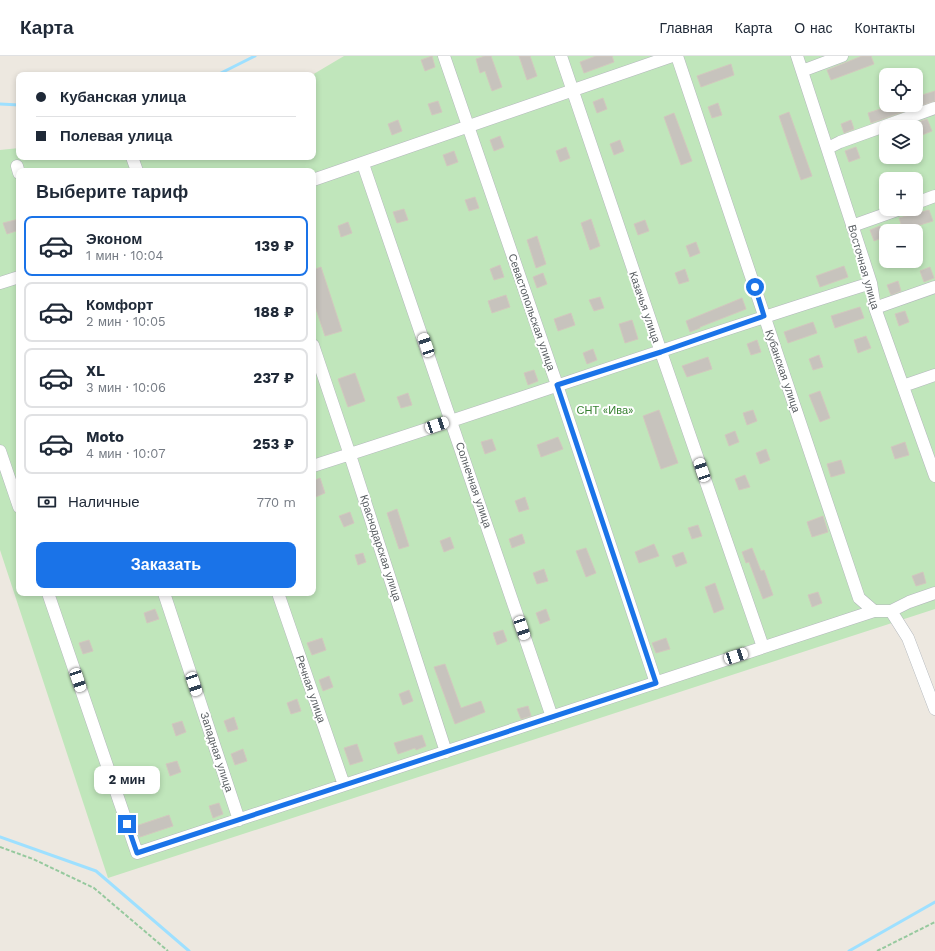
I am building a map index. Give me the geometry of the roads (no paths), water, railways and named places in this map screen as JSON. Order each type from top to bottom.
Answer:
[{"type":"street","name":"Севастопольская улица","points":[[444,56],[470,127],[656,683]]},
{"type":"street","name":"Казачья улица","points":[[561,56],[763,647]]},
{"type":"street","points":[[316,179],[672,56]]},
{"type":"street","name":"Кубанская улица","points":[[677,56],[859,598],[874,611]]},
{"type":"street","name":"Восточная улица","points":[[797,56],[871,283],[875,308],[933,463],[935,476]]},
{"type":"street","points":[[802,71],[842,56]]},
{"type":"street","points":[[828,148],[840,142],[935,108]]},
{"type":"street","name":"Солнечная улица","points":[[363,164],[452,420],[552,717]]},
{"type":"street","points":[[923,200],[935,196]]},
{"type":"street","points":[[852,226],[880,216]]},
{"type":"street","points":[[0,283],[16,277]]},
{"type":"street","points":[[316,465],[661,352],[764,316],[871,283]]},
{"type":"street","points":[[875,308],[935,287]]},
{"type":"street","name":"Краснодарская улица","points":[[316,355],[446,752]]},
{"type":"street","points":[[903,386],[935,375]]},
{"type":"street","points":[[0,452],[16,498]]},
{"type":"street","points":[[49,596],[137,853],[874,611],[891,611],[909,602],[935,593]]},
{"type":"street","name":"Западная улица","points":[[165,596],[239,820]]},
{"type":"street","name":"Речная улица","points":[[279,596],[344,785]]},
{"type":"street","points":[[891,611],[908,638],[935,709]]},
{"type":"waterway","points":[[223,72],[255,56]]},
{"type":"waterway","points":[[0,104],[16,105]]},
{"type":"waterway","points":[[0,837],[96,871],[189,951]]},
{"type":"waterway","points":[[849,951],[935,902]]},
{"type":"park label","name":"СНТ «Ива»","points":[[605,410]]}]
